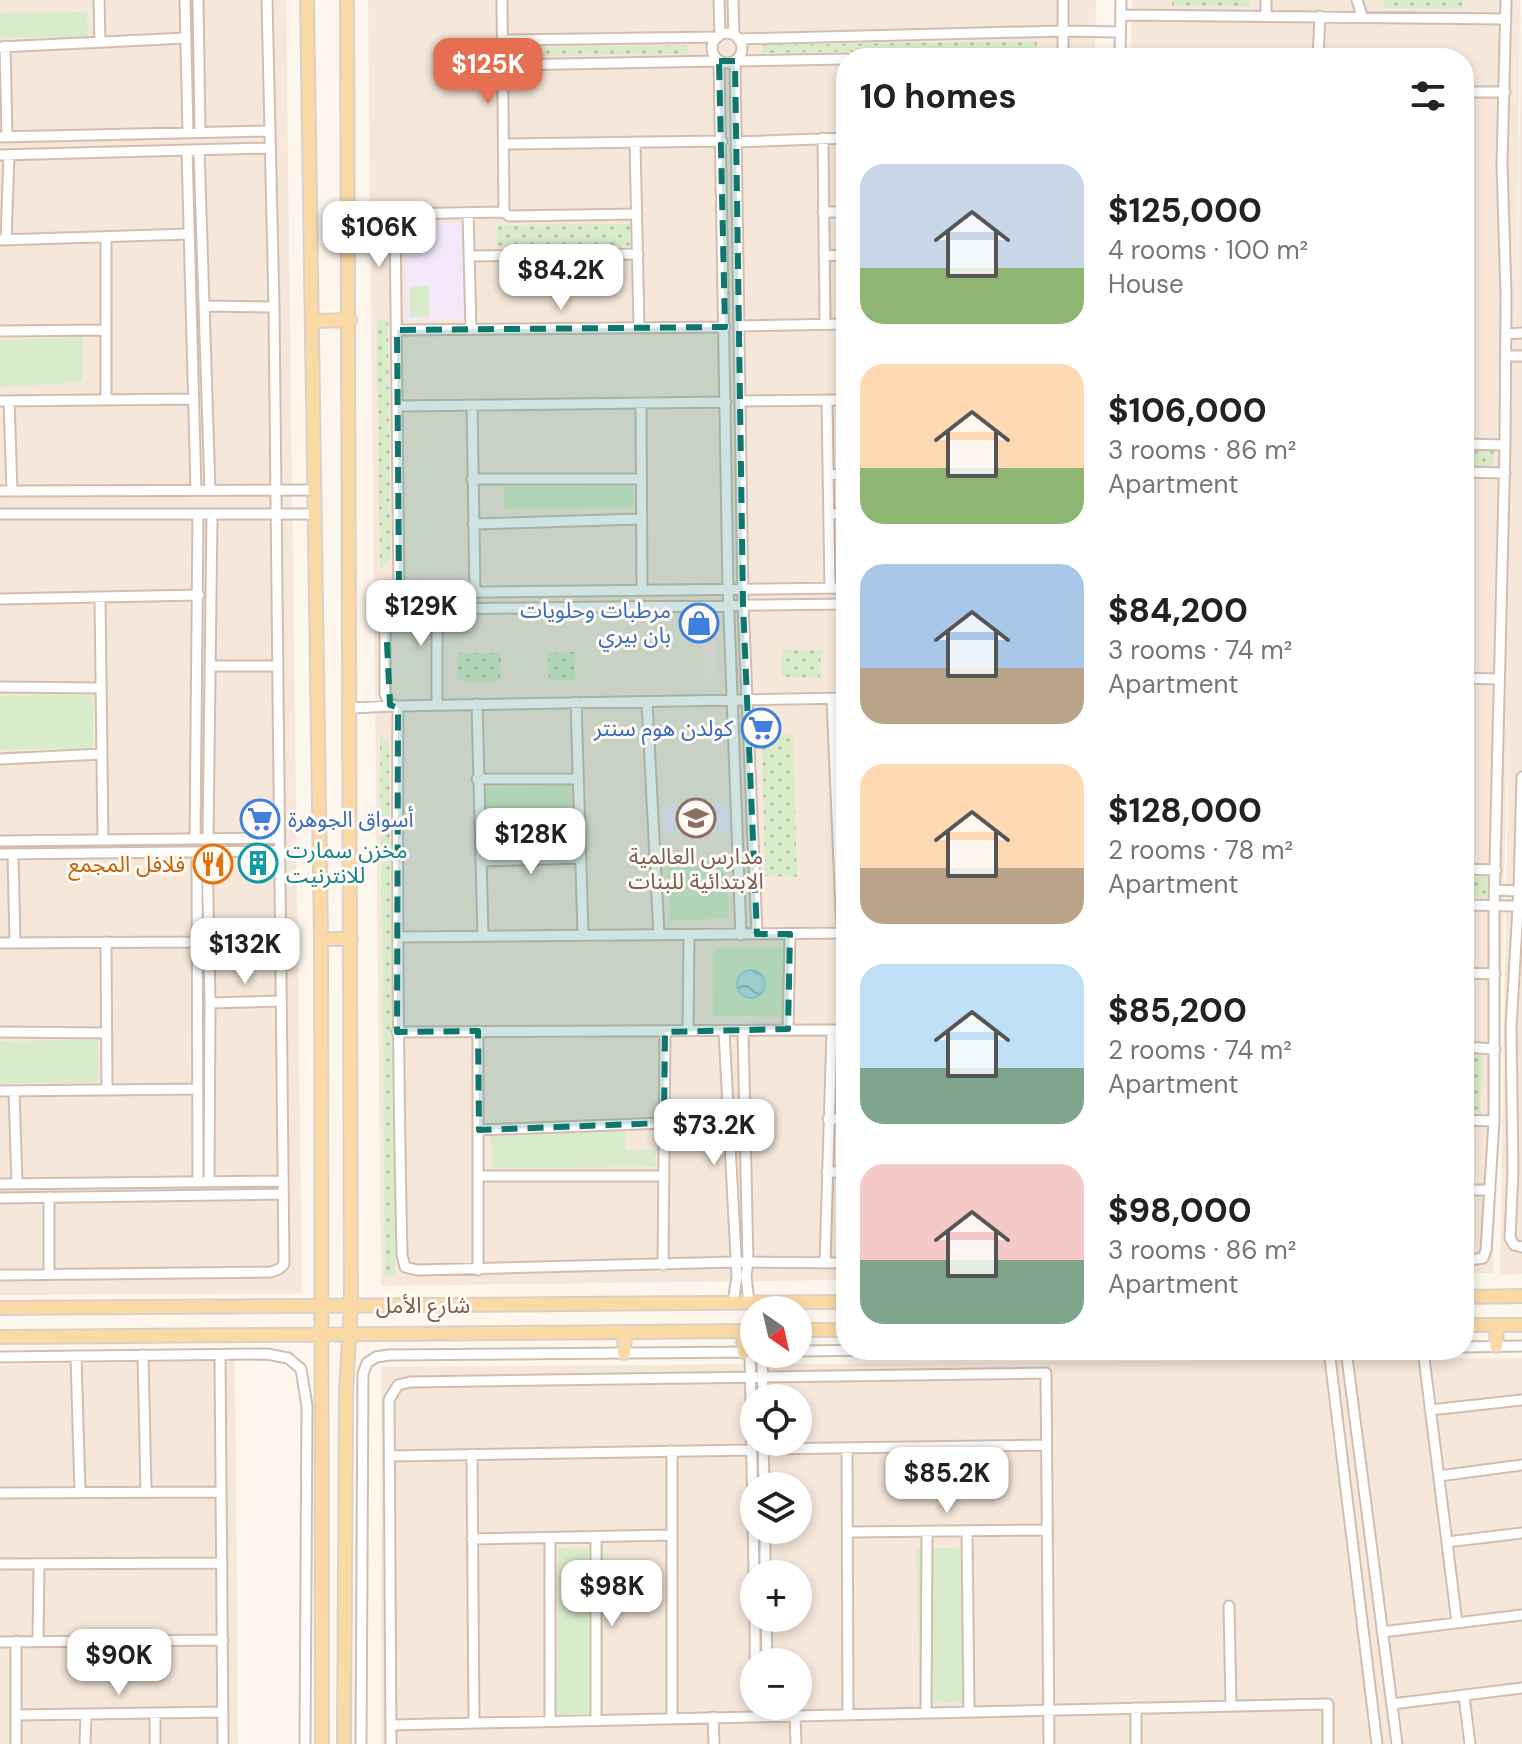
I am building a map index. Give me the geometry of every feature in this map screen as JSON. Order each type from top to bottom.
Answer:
[{"type":"main road","points":[[307,0],[321,939],[322,1744]]},
{"type":"main road","points":[[344,1744],[346,1389],[351,1306],[347,0]]},
{"type":"main road","points":[[312,321],[350,320]]},
{"type":"main road","points":[[321,939],[351,939]]},
{"type":"main road","points":[[1474,1297],[1522,1296]]},
{"type":"main road","name":"شارع الأمل","points":[[812,1302],[836,1302]]},
{"type":"main road","name":"شارع الأمل","points":[[0,1308],[740,1303]]},
{"type":"main road","points":[[1474,1325],[1522,1325]]},
{"type":"main road","points":[[1496,1346],[1497,1325]]},
{"type":"main road","points":[[812,1330],[836,1330]]},
{"type":"main road","name":"شارع الأمل","points":[[0,1337],[740,1331]]},
{"type":"main road","points":[[624,1353],[625,1332]]},
{"type":"street","points":[[99,0],[100,42]]},
{"type":"street","points":[[185,0],[188,133]]},
{"type":"street","points":[[198,0],[200,132]]},
{"type":"street","points":[[0,1275],[271,1272],[284,1264],[274,307],[267,0]]},
{"type":"street","points":[[502,0],[504,212]]},
{"type":"street","points":[[719,0],[719,36],[712,50],[719,61],[722,141],[728,589],[741,935]]},
{"type":"street","points":[[733,0],[736,37],[742,52],[735,61],[743,604],[757,934]]},
{"type":"street","points":[[1063,0],[1063,48]]},
{"type":"street","points":[[1120,48],[1121,0]]},
{"type":"street","points":[[1266,0],[1266,15]]},
{"type":"street","points":[[1357,0],[1362,16]]},
{"type":"street","points":[[1474,1261],[1485,1254],[1494,1121],[1494,906],[1505,473],[1502,164],[1506,0]]},
{"type":"street","points":[[1121,15],[1506,19]]},
{"type":"street","points":[[1318,48],[1320,16]]},
{"type":"street","points":[[504,40],[1119,32]]},
{"type":"street","points":[[186,38],[3,46],[3,137],[270,131]]},
{"type":"street","points":[[504,65],[836,59]]},
{"type":"street","points":[[1475,92],[1505,92]]},
{"type":"street","points":[[823,138],[825,324]]},
{"type":"street","points":[[737,142],[836,138]]},
{"type":"street","points":[[505,144],[722,141]]},
{"type":"street","points":[[635,142],[639,327]]},
{"type":"street","points":[[189,234],[3,240],[5,155],[270,148]]},
{"type":"street","points":[[187,150],[196,490]]},
{"type":"street","points":[[199,150],[210,490]]},
{"type":"street","points":[[823,212],[836,212]]},
{"type":"street","points":[[468,213],[471,330]]},
{"type":"street","points":[[399,593],[395,214],[637,214]]},
{"type":"street","points":[[106,237],[106,400]]},
{"type":"street","points":[[469,256],[638,254]]},
{"type":"street","points":[[824,256],[836,255]]},
{"type":"street","points":[[204,306],[274,307]]},
{"type":"street","points":[[740,326],[836,324]]},
{"type":"street","points":[[397,330],[725,327]]},
{"type":"street","points":[[0,331],[106,330]]},
{"type":"street","points":[[1506,334],[1522,333]]},
{"type":"street","points":[[1506,356],[1522,356]]},
{"type":"street","points":[[12,491],[5,401],[194,399]]},
{"type":"street","points":[[827,400],[830,588]]},
{"type":"street","points":[[741,401],[836,400]]},
{"type":"street","points":[[399,406],[726,402]]},
{"type":"street","points":[[641,403],[642,589]]},
{"type":"street","points":[[472,405],[475,591]]},
{"type":"street","points":[[1474,444],[1505,445]]},
{"type":"street","points":[[1474,472],[1505,473]]},
{"type":"street","points":[[828,475],[836,475]]},
{"type":"street","points":[[472,479],[641,479]]},
{"type":"street","points":[[0,491],[314,490]]},
{"type":"street","points":[[0,514],[315,514]]},
{"type":"street","points":[[198,514],[202,839],[198,1089],[203,1182]]},
{"type":"street","points":[[202,839],[210,666],[212,514]]},
{"type":"street","points":[[829,514],[836,514]]},
{"type":"street","points":[[473,524],[641,519]]},
{"type":"street","points":[[396,706],[385,698],[385,601],[389,594],[836,588]]},
{"type":"street","points":[[437,592],[437,704]]},
{"type":"street","points":[[0,599],[199,595]]},
{"type":"street","points":[[100,598],[103,840]]},
{"type":"street","points":[[438,609],[836,604]]},
{"type":"street","points":[[210,666],[276,666]]},
{"type":"street","points":[[1474,678],[1498,679]]},
{"type":"street","points":[[0,687],[101,688]]},
{"type":"street","points":[[832,699],[836,777]]},
{"type":"street","points":[[351,708],[836,699]]},
{"type":"street","points":[[576,702],[583,934]]},
{"type":"street","points":[[647,702],[659,935]]},
{"type":"street","points":[[477,704],[483,935]]},
{"type":"street","points":[[396,706],[397,1032],[402,1261],[405,1267],[417,1270],[478,1270],[735,1262],[836,1263]]},
{"type":"street","points":[[0,759],[102,754]]},
{"type":"street","points":[[1522,777],[1516,1028],[1517,1171],[1510,1238],[1514,1245],[1522,1247]]},
{"type":"street","points":[[477,779],[577,779]]},
{"type":"street","points":[[0,841],[278,838]]},
{"type":"street","points":[[0,854],[278,851]]},
{"type":"street","points":[[202,852],[210,1003],[203,1182]]},
{"type":"street","points":[[13,854],[15,943]]},
{"type":"street","points":[[481,861],[581,858]]},
{"type":"street","points":[[1474,869],[1496,870]]},
{"type":"street","points":[[1495,890],[1519,891]]},
{"type":"street","points":[[1474,905],[1518,906]]},
{"type":"street","points":[[399,937],[836,933]]},
{"type":"street","points":[[788,1029],[790,934]]},
{"type":"street","points":[[688,1031],[689,935]]},
{"type":"street","points":[[106,942],[107,1090]]},
{"type":"street","points":[[0,943],[198,942]]},
{"type":"street","points":[[1474,973],[1495,974]]},
{"type":"street","points":[[210,1003],[280,1001]]},
{"type":"street","points":[[478,1031],[478,1270]]},
{"type":"street","points":[[724,1031],[737,1276],[733,1303]]},
{"type":"street","points":[[743,1031],[748,1296]]},
{"type":"street","points":[[825,1263],[832,1031]]},
{"type":"street","points":[[397,1032],[836,1031]]},
{"type":"street","points":[[0,1032],[107,1033]]},
{"type":"street","points":[[663,1265],[665,1032]]},
{"type":"street","points":[[1474,1048],[1495,1049]]},
{"type":"street","points":[[0,1091],[198,1089]]},
{"type":"street","points":[[14,1091],[17,1184]]},
{"type":"street","points":[[828,1119],[836,1119]]},
{"type":"street","points":[[1474,1120],[1494,1121]]},
{"type":"street","points":[[479,1130],[664,1123]]},
{"type":"street","points":[[827,1172],[836,1172]]},
{"type":"street","points":[[479,1176],[662,1176]]},
{"type":"street","points":[[0,1184],[283,1181]]},
{"type":"street","points":[[1474,1190],[1490,1190]]},
{"type":"street","points":[[0,1198],[283,1194]]},
{"type":"street","points":[[49,1197],[49,1274]]},
{"type":"street","points":[[1474,1347],[1522,1346]]},
{"type":"street","points":[[812,1351],[836,1350]]},
{"type":"street","points":[[361,1744],[363,1374],[367,1363],[389,1355],[740,1352]]},
{"type":"street","points":[[143,1355],[146,1492]]},
{"type":"street","points":[[220,1355],[223,1744]]},
{"type":"street","points":[[0,1357],[280,1355],[296,1363],[304,1376],[307,1406],[305,1744]]},
{"type":"street","points":[[76,1356],[80,1492]]},
{"type":"street","points":[[1330,1360],[1377,1744]]},
{"type":"street","points":[[1347,1360],[1397,1744]]},
{"type":"street","points":[[1424,1360],[1457,1623]]},
{"type":"street","points":[[754,1368],[759,1384]]},
{"type":"street","points":[[757,1384],[759,1368]]},
{"type":"street","points":[[391,1744],[390,1395],[398,1385],[406,1382],[1046,1373],[1049,1744]]},
{"type":"street","points":[[1430,1410],[1522,1400]]},
{"type":"street","points":[[812,1448],[1046,1445]]},
{"type":"street","points":[[389,1456],[740,1448]]},
{"type":"street","points":[[847,1448],[848,1714]]},
{"type":"street","points":[[672,1451],[672,1718]]},
{"type":"street","points":[[472,1454],[474,1723]]},
{"type":"street","points":[[755,1560],[760,1456]]},
{"type":"street","points":[[1439,1476],[1522,1465]]},
{"type":"street","points":[[0,1493],[221,1492]]},
{"type":"street","points":[[848,1532],[1047,1530]]},
{"type":"street","points":[[926,1713],[927,1531]]},
{"type":"street","points":[[967,1531],[969,1712]]},
{"type":"street","points":[[1447,1542],[1522,1533]]},
{"type":"street","points":[[472,1539],[671,1535]]},
{"type":"street","points":[[596,1537],[596,1720]]},
{"type":"street","points":[[550,1538],[550,1721]]},
{"type":"street","points":[[0,1564],[222,1563]]},
{"type":"street","points":[[38,1641],[39,1564]]},
{"type":"street","points":[[1229,1606],[1231,1706]]},
{"type":"street","points":[[1382,1632],[1522,1615]]},
{"type":"street","points":[[0,1642],[223,1640]]},
{"type":"street","points":[[16,1641],[16,1744]]},
{"type":"street","points":[[1392,1704],[1522,1688]]},
{"type":"street","points":[[1464,1696],[1470,1744]]},
{"type":"street","points":[[812,1715],[1328,1704],[1328,1744]]},
{"type":"street","points":[[1136,1708],[1136,1744]]},
{"type":"street","points":[[16,1715],[223,1712]]},
{"type":"street","points":[[155,1713],[155,1744]]},
{"type":"street","points":[[391,1725],[713,1717],[740,1713]]},
{"type":"street","points":[[85,1744],[86,1714]]},
{"type":"street","points":[[713,1717],[714,1744]]},
{"type":"street","points":[[795,1720],[796,1744]]},
{"type":"highlighted area","points":[[719,61],[735,61],[743,604],[757,934],[790,934],[788,1029],[665,1032],[664,1123],[479,1130],[478,1031],[397,1032],[398,708],[390,705],[385,601],[399,590],[397,330],[725,327]]},
{"type":"shaded area","points":[[0,0],[286,0],[302,1294],[0,1295]]},
{"type":"shaded area","points":[[368,0],[1096,0],[1095,48],[836,48],[836,1280],[381,1286]]},
{"type":"shaded area","points":[[1132,0],[1520,0],[1516,358],[1522,0],[1522,1274],[1500,1275],[1509,715],[1493,1273],[1474,1273],[1474,48],[1131,48]]},
{"type":"shaded area","points":[[405,223],[462,223],[464,319],[407,320]]},
{"type":"shaded area","points":[[700,613],[715,613],[717,680],[703,680]]},
{"type":"shaded area","name":"مدارس العالمية الابتدائية للبنات","points":[[729,803],[729,831],[664,833],[663,805]]},
{"type":"shaded area","points":[[262,856],[262,870],[208,872],[208,857]]},
{"type":"shaded area","points":[[1522,1358],[1522,1744],[381,1744],[381,1367],[740,1364],[740,1368],[812,1368],[812,1364]]},
{"type":"shaded area","points":[[235,1360],[238,1744],[0,1744],[0,1365]]},
{"type":"green space","points":[[1172,0],[1250,0],[1250,7],[1172,6]]},
{"type":"green space","points":[[1384,0],[1463,0],[1463,9],[1384,8]]},
{"type":"green space","points":[[87,12],[88,37],[0,38],[0,13]]},
{"type":"green space","points":[[1037,41],[1037,48],[836,48],[836,52],[762,53],[762,45]]},
{"type":"green space","points":[[688,45],[689,54],[531,56],[531,47]]},
{"type":"green space","points":[[631,224],[631,246],[497,247],[497,225]]},
{"type":"green space","points":[[410,286],[429,286],[429,317],[410,317]]},
{"type":"green space","points":[[377,320],[388,321],[391,559],[380,569]]},
{"type":"green space","points":[[83,337],[83,382],[0,387],[0,340]]},
{"type":"green space","points":[[1474,450],[1494,451],[1493,467],[1474,466]]},
{"type":"green space","points":[[633,485],[634,507],[504,509],[504,487]]},
{"type":"green space","points":[[782,649],[821,650],[820,678],[781,677]]},
{"type":"green space","points":[[574,652],[575,680],[549,681],[548,653]]},
{"type":"green space","points":[[458,653],[501,653],[500,681],[458,681]]},
{"type":"green space","points":[[93,695],[93,749],[0,749],[0,696]]},
{"type":"green space","points":[[380,733],[389,744],[395,1275],[385,1276]]},
{"type":"green space","points":[[762,733],[793,735],[797,877],[765,876]]},
{"type":"green space","points":[[571,785],[572,836],[540,837],[540,850],[487,852],[485,788]]},
{"type":"green space","points":[[726,865],[728,918],[670,921],[668,868]]},
{"type":"green space","points":[[1474,877],[1488,877],[1488,897],[1474,896]]},
{"type":"green space","points":[[714,948],[785,948],[785,1016],[713,1016]]},
{"type":"green space","points":[[98,1040],[98,1083],[0,1083],[0,1041]]},
{"type":"green space","points":[[1474,1047],[1481,1047],[1480,1112],[1474,1112]]},
{"type":"green space","points":[[625,1131],[626,1150],[656,1150],[656,1167],[492,1168],[491,1132]]},
{"type":"green space","points":[[972,1547],[976,1702],[920,1704],[916,1549]]},
{"type":"green space","points":[[558,1548],[604,1549],[603,1717],[557,1717]]},
{"type":"water","points":[[751,970],[761,974],[765,984],[761,994],[751,998],[741,994],[737,984],[741,974]]},
{"type":"place","name":"مرطبات وحلويات بان بيري","points":[[699,623]]},
{"type":"place","name":"كولدن هوم سنتر","points":[[761,728]]},
{"type":"place","name":"مدارس العالمية الابتدائية للبنات","points":[[696,818]]},
{"type":"place","name":"أسواق الجوهرة","points":[[260,819]]},
{"type":"place","name":"مخزن سمارت للانترنيت","points":[[258,863]]},
{"type":"place","name":"فلافل المجمع","points":[[213,864]]}]
